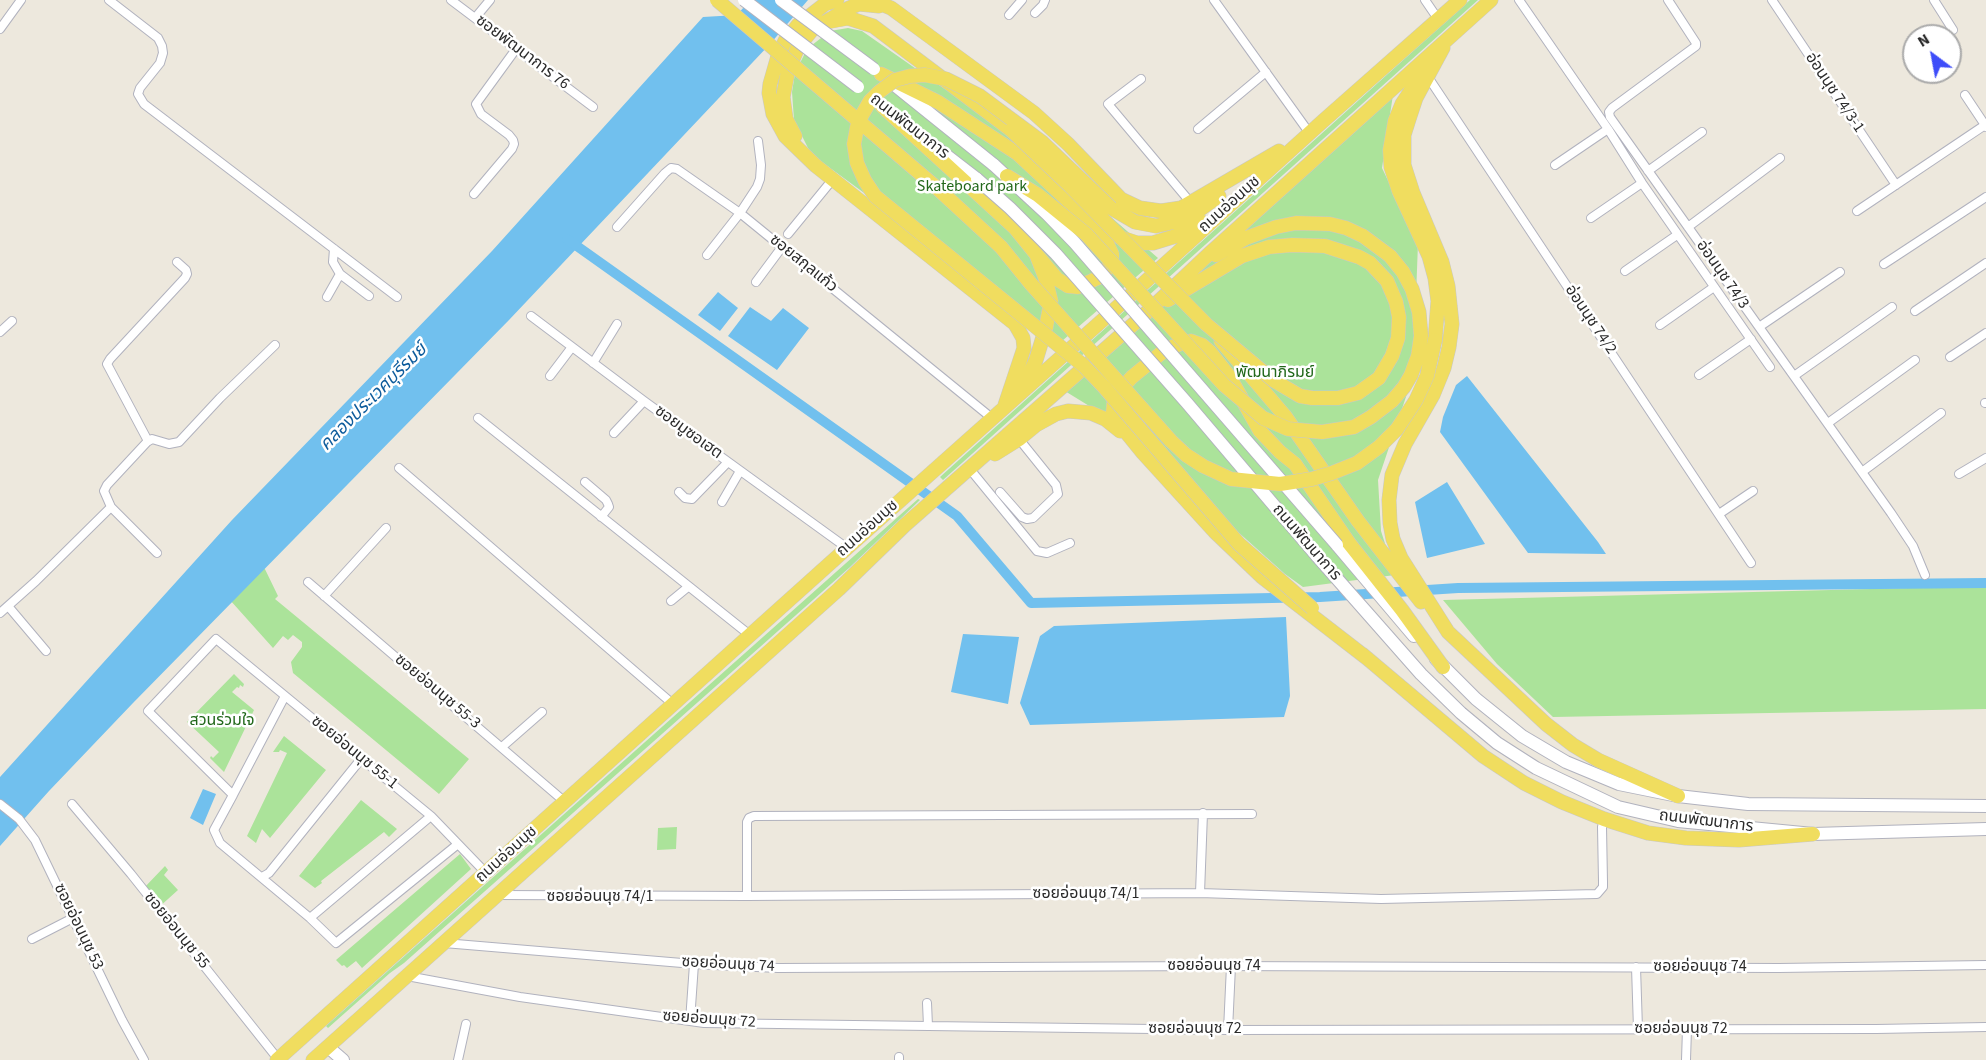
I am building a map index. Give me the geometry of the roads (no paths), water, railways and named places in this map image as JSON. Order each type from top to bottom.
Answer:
[{"type":"main road","points":[[717,0],[937,188],[1001,247],[1038,292],[1186,455],[1231,479],[1280,484],[1332,473],[1357,462],[1379,447],[1391,435],[1416,400],[1427,376],[1435,340],[1438,301],[1435,278],[1429,256],[1399,191],[1391,167],[1390,150],[1392,135],[1402,104],[1446,40]]},
{"type":"main road","name":"ถนนพัฒนาการ","points":[[744,0],[1010,207],[1056,254],[1187,403],[1336,579],[1421,674],[1461,713],[1497,742],[1536,768],[1618,807],[1678,821],[1813,834],[1986,829]]},
{"type":"main road","name":"ถนนพัฒนาการ","points":[[781,0],[877,72],[994,165],[1047,214],[1075,243],[1337,545],[1372,580]]},
{"type":"main road","points":[[837,0],[825,4],[798,25],[777,56],[769,93],[773,114],[785,136],[806,156],[1015,324],[1021,332],[1024,348],[998,414]]},
{"type":"main road","points":[[871,0],[891,8],[1034,113],[1122,199],[1140,208],[1161,211],[1181,208],[1266,166]]},
{"type":"main road","name":"ถนนอ่อนนุช","points":[[278,1060],[998,414],[1266,166],[1323,121],[1460,0]]},
{"type":"main road","name":"ถนนอ่อนนุช","points":[[313,1060],[839,589],[905,525],[1145,314],[1491,0]]},
{"type":"main road","points":[[806,156],[786,119],[784,108],[784,84],[798,47],[821,22],[858,4],[891,8]]},
{"type":"main road","points":[[821,22],[848,18],[873,26],[1011,130],[1070,186],[1206,324],[1285,416],[1358,521],[1406,576],[1443,625],[1546,724],[1573,745],[1598,760],[1678,796]]},
{"type":"main road","points":[[1406,576],[1390,524],[1389,500],[1392,475],[1405,444],[1437,386],[1449,347],[1452,324],[1448,286],[1442,262],[1413,193],[1404,165],[1404,135],[1410,116],[1446,40]]},
{"type":"main road","points":[[877,72],[938,102],[1018,154],[1089,220],[1106,242],[1112,254],[1112,263],[1100,277],[1077,286],[1068,286],[1057,279],[1016,228],[882,106]]},
{"type":"main road","points":[[1266,166],[1182,220],[1156,226],[1146,225],[1122,216],[1111,208],[1035,136],[980,96],[946,79],[925,75],[895,80],[879,92],[870,101],[858,122],[854,144],[857,163],[875,196],[1084,366],[1239,544],[1308,609],[1483,756],[1524,783],[1562,802],[1648,834],[1739,840],[1813,834]]},
{"type":"main road","points":[[1089,220],[1117,236],[1137,243],[1153,243],[1191,229],[1207,219],[1266,166],[1323,121]]},
{"type":"main road","points":[[1007,176],[1046,202],[1086,234],[1224,385],[1263,418],[1288,429],[1322,432],[1354,427],[1392,401],[1411,375],[1418,356],[1421,336],[1419,312],[1412,289],[1403,272],[1390,256],[1364,236],[1346,228],[1330,224],[1296,222],[1276,227],[1246,238],[1214,256],[1179,282]]},
{"type":"main road","points":[[1145,314],[1242,256],[1269,247],[1292,244],[1325,246],[1359,257],[1379,271],[1393,291],[1399,317],[1396,346],[1379,378],[1358,393],[1338,398],[1299,396],[1272,380],[1206,324]]},
{"type":"main road","points":[[1021,393],[1036,360],[1051,301],[1036,254]]},
{"type":"main road","points":[[1308,609],[1262,577],[1215,532],[1117,421],[1113,413],[1114,401],[1118,392],[1132,376],[1166,350],[1191,341],[1202,345],[1229,376],[1260,431],[1295,464],[1372,580],[1443,667]]},
{"type":"main road","points":[[970,467],[1019,439],[1036,425],[1056,414],[1068,411],[1091,413],[1111,423],[1143,453]]},
{"type":"main road","name":"ถนนพัฒนาการ","points":[[1443,667],[1476,699],[1522,736],[1566,762],[1619,784],[1678,796],[1748,804],[1986,806]]},
{"type":"main road","points":[[312,1029],[343,1060]]},
{"type":"street","points":[[0,28],[21,0]]},
{"type":"street","points":[[110,0],[158,38],[162,46],[163,53],[160,63],[140,88],[138,94],[144,104],[397,297]]},
{"type":"street","name":"ซอยพัฒนาการ 76","points":[[451,0],[593,107]]},
{"type":"street","points":[[475,18],[490,0]]},
{"type":"street","points":[[1009,15],[1022,0]]},
{"type":"street","points":[[1035,13],[1044,5],[1045,0]]},
{"type":"street","points":[[1214,0],[1308,131]]},
{"type":"street","points":[[1425,0],[1438,19]]},
{"type":"street","points":[[1519,0],[1608,129],[1677,235],[1770,367]]},
{"type":"street","name":"อ่อนนุช 74/3","points":[[1668,0],[1696,46],[1612,108],[1609,112],[1610,117],[1913,546],[1925,575]]},
{"type":"street","name":"อ่อนนุช 74/3-1","points":[[1772,0],[1896,185]]},
{"type":"street","points":[[1934,0],[1949,24]]},
{"type":"street","points":[[474,194],[514,144],[509,135],[481,114],[476,104],[516,49]]},
{"type":"street","points":[[1198,129],[1266,72]]},
{"type":"street","name":"อ่อนนุช 74/2","points":[[1428,77],[1751,563]]},
{"type":"street","points":[[1141,79],[1108,104],[1191,203]]},
{"type":"street","points":[[1857,211],[1985,126],[1965,95]]},
{"type":"street","points":[[1555,165],[1608,129]]},
{"type":"street","points":[[1648,171],[1702,132]]},
{"type":"street","points":[[707,255],[740,213],[760,179],[758,141]]},
{"type":"street","points":[[1688,227],[1780,158]]},
{"type":"street","name":"ซอยสกุลแก้ว","points":[[617,227],[671,168],[677,169],[740,213],[998,414]]},
{"type":"street","points":[[788,234],[833,179]]},
{"type":"street","points":[[1591,218],[1642,183]]},
{"type":"street","points":[[1884,264],[1986,197]]},
{"type":"street","points":[[1625,271],[1677,235]]},
{"type":"street","points":[[756,282],[782,247]]},
{"type":"street","points":[[334,249],[333,262],[340,274],[369,296]]},
{"type":"street","points":[[148,441],[107,364],[185,278],[186,270],[177,262]]},
{"type":"street","points":[[1915,311],[1986,263]]},
{"type":"street","points":[[1759,327],[1840,272]]},
{"type":"street","points":[[327,297],[340,274]]},
{"type":"street","points":[[1660,325],[1714,287]]},
{"type":"street","points":[[1794,376],[1892,307]]},
{"type":"street","name":"ซอยมูซอเฮต","points":[[531,316],[847,548]]},
{"type":"street","points":[[0,332],[12,321]]},
{"type":"street","points":[[593,363],[617,324]]},
{"type":"street","points":[[1950,357],[1986,333]]},
{"type":"street","points":[[1699,375],[1751,339]]},
{"type":"street","points":[[157,553],[111,507],[104,491],[107,485],[148,441],[156,440],[169,444],[179,442],[220,398],[275,345]]},
{"type":"street","points":[[549,376],[572,347]]},
{"type":"street","points":[[1828,423],[1915,360]]},
{"type":"street","points":[[614,433],[644,401]]},
{"type":"street","points":[[1862,472],[1941,413]]},
{"type":"street","points":[[478,418],[751,636]]},
{"type":"street","points":[[1000,492],[1022,517],[1027,519],[1033,518],[1058,494],[1056,485],[1019,439]]},
{"type":"street","points":[[1959,474],[1986,458]]},
{"type":"street","points":[[679,492],[685,498],[692,499],[728,462]]},
{"type":"street","points":[[970,467],[1038,551],[1047,553],[1070,543]]},
{"type":"street","points":[[399,468],[674,705]]},
{"type":"street","points":[[722,502],[740,471]]},
{"type":"street","points":[[585,482],[608,504],[609,507],[601,517]]},
{"type":"street","points":[[1719,514],[1753,491]]},
{"type":"street","points":[[0,613],[111,507]]},
{"type":"street","points":[[324,596],[386,528]]},
{"type":"street","name":"ซอยอ่อนนุช 55-3","points":[[308,582],[566,802]]},
{"type":"street","points":[[671,601],[688,586]]},
{"type":"street","points":[[8,606],[46,651]]},
{"type":"street","name":"ซอยอ่อนนุช 55-1","points":[[233,795],[148,711],[216,639],[431,816],[486,873]]},
{"type":"street","points":[[285,696],[214,830],[220,843],[310,918],[336,943],[458,844]]},
{"type":"street","points":[[501,747],[542,712]]},
{"type":"street","points":[[262,877],[269,873],[361,759]]},
{"type":"street","name":"ซอยอ่อนนุช 53","points":[[0,804],[19,819],[35,840],[144,1060]]},
{"type":"street","name":"ซอยอ่อนนุช 55","points":[[72,804],[131,874],[278,1060]]},
{"type":"street","points":[[1200,893],[1203,813]]},
{"type":"street","points":[[747,896],[747,822],[754,816],[1252,814]]},
{"type":"street","points":[[310,918],[431,816]]},
{"type":"street","name":"ซอยอ่อนนุช 74/1","points":[[497,896],[1200,893],[1381,899],[1597,894],[1603,887],[1602,827],[1604,819]]},
{"type":"street","points":[[32,939],[73,918]]},
{"type":"street","name":"ซอยอ่อนนุช 74","points":[[444,942],[694,964],[778,968],[1986,965]]},
{"type":"street","points":[[690,1021],[694,964]]},
{"type":"street","points":[[1228,1030],[1231,966]]},
{"type":"street","points":[[1636,967],[1638,1029]]},
{"type":"street","name":"ซอยอ่อนนุช 72","points":[[407,976],[520,997],[704,1023],[1228,1030],[1986,1027]]},
{"type":"street","points":[[927,1003],[928,1026]]},
{"type":"street","points":[[458,1060],[466,1024]]},
{"type":"street","points":[[1686,1060],[1687,1029]]},
{"type":"water","name":"คลองประเวศบุรีรมย์","points":[[750,0],[808,0],[770,44],[509,320],[133,703],[0,846],[0,777],[232,520],[492,251],[703,17],[737,15]]},
{"type":"water","points":[[718,292],[738,308],[720,331],[698,315]]},
{"type":"water","points":[[750,307],[771,321],[783,308],[809,328],[777,370],[728,336]]},
{"type":"water","points":[[1467,376],[1606,554],[1528,553],[1440,432],[1443,417],[1456,385]]},
{"type":"water","points":[[1447,482],[1485,544],[1427,558],[1415,502]]},
{"type":"water","points":[[1286,617],[1290,696],[1284,717],[1030,725],[1020,703],[1040,636],[1054,626]]},
{"type":"water","points":[[963,634],[1019,637],[1008,704],[951,692]]},
{"type":"water","points":[[203,789],[216,794],[203,825],[190,818]]},
{"type":"waterway","points":[[567,239],[957,516],[1031,603],[1320,597],[1458,588],[1986,583]]},
{"type":"park label","name":"Skateboard park","points":[[972,187]]},
{"type":"park label","name":"พัฒนาภิรมย์","points":[[1275,373]]},
{"type":"park label","name":"สวนร่วมใจ","points":[[222,721]]}]
